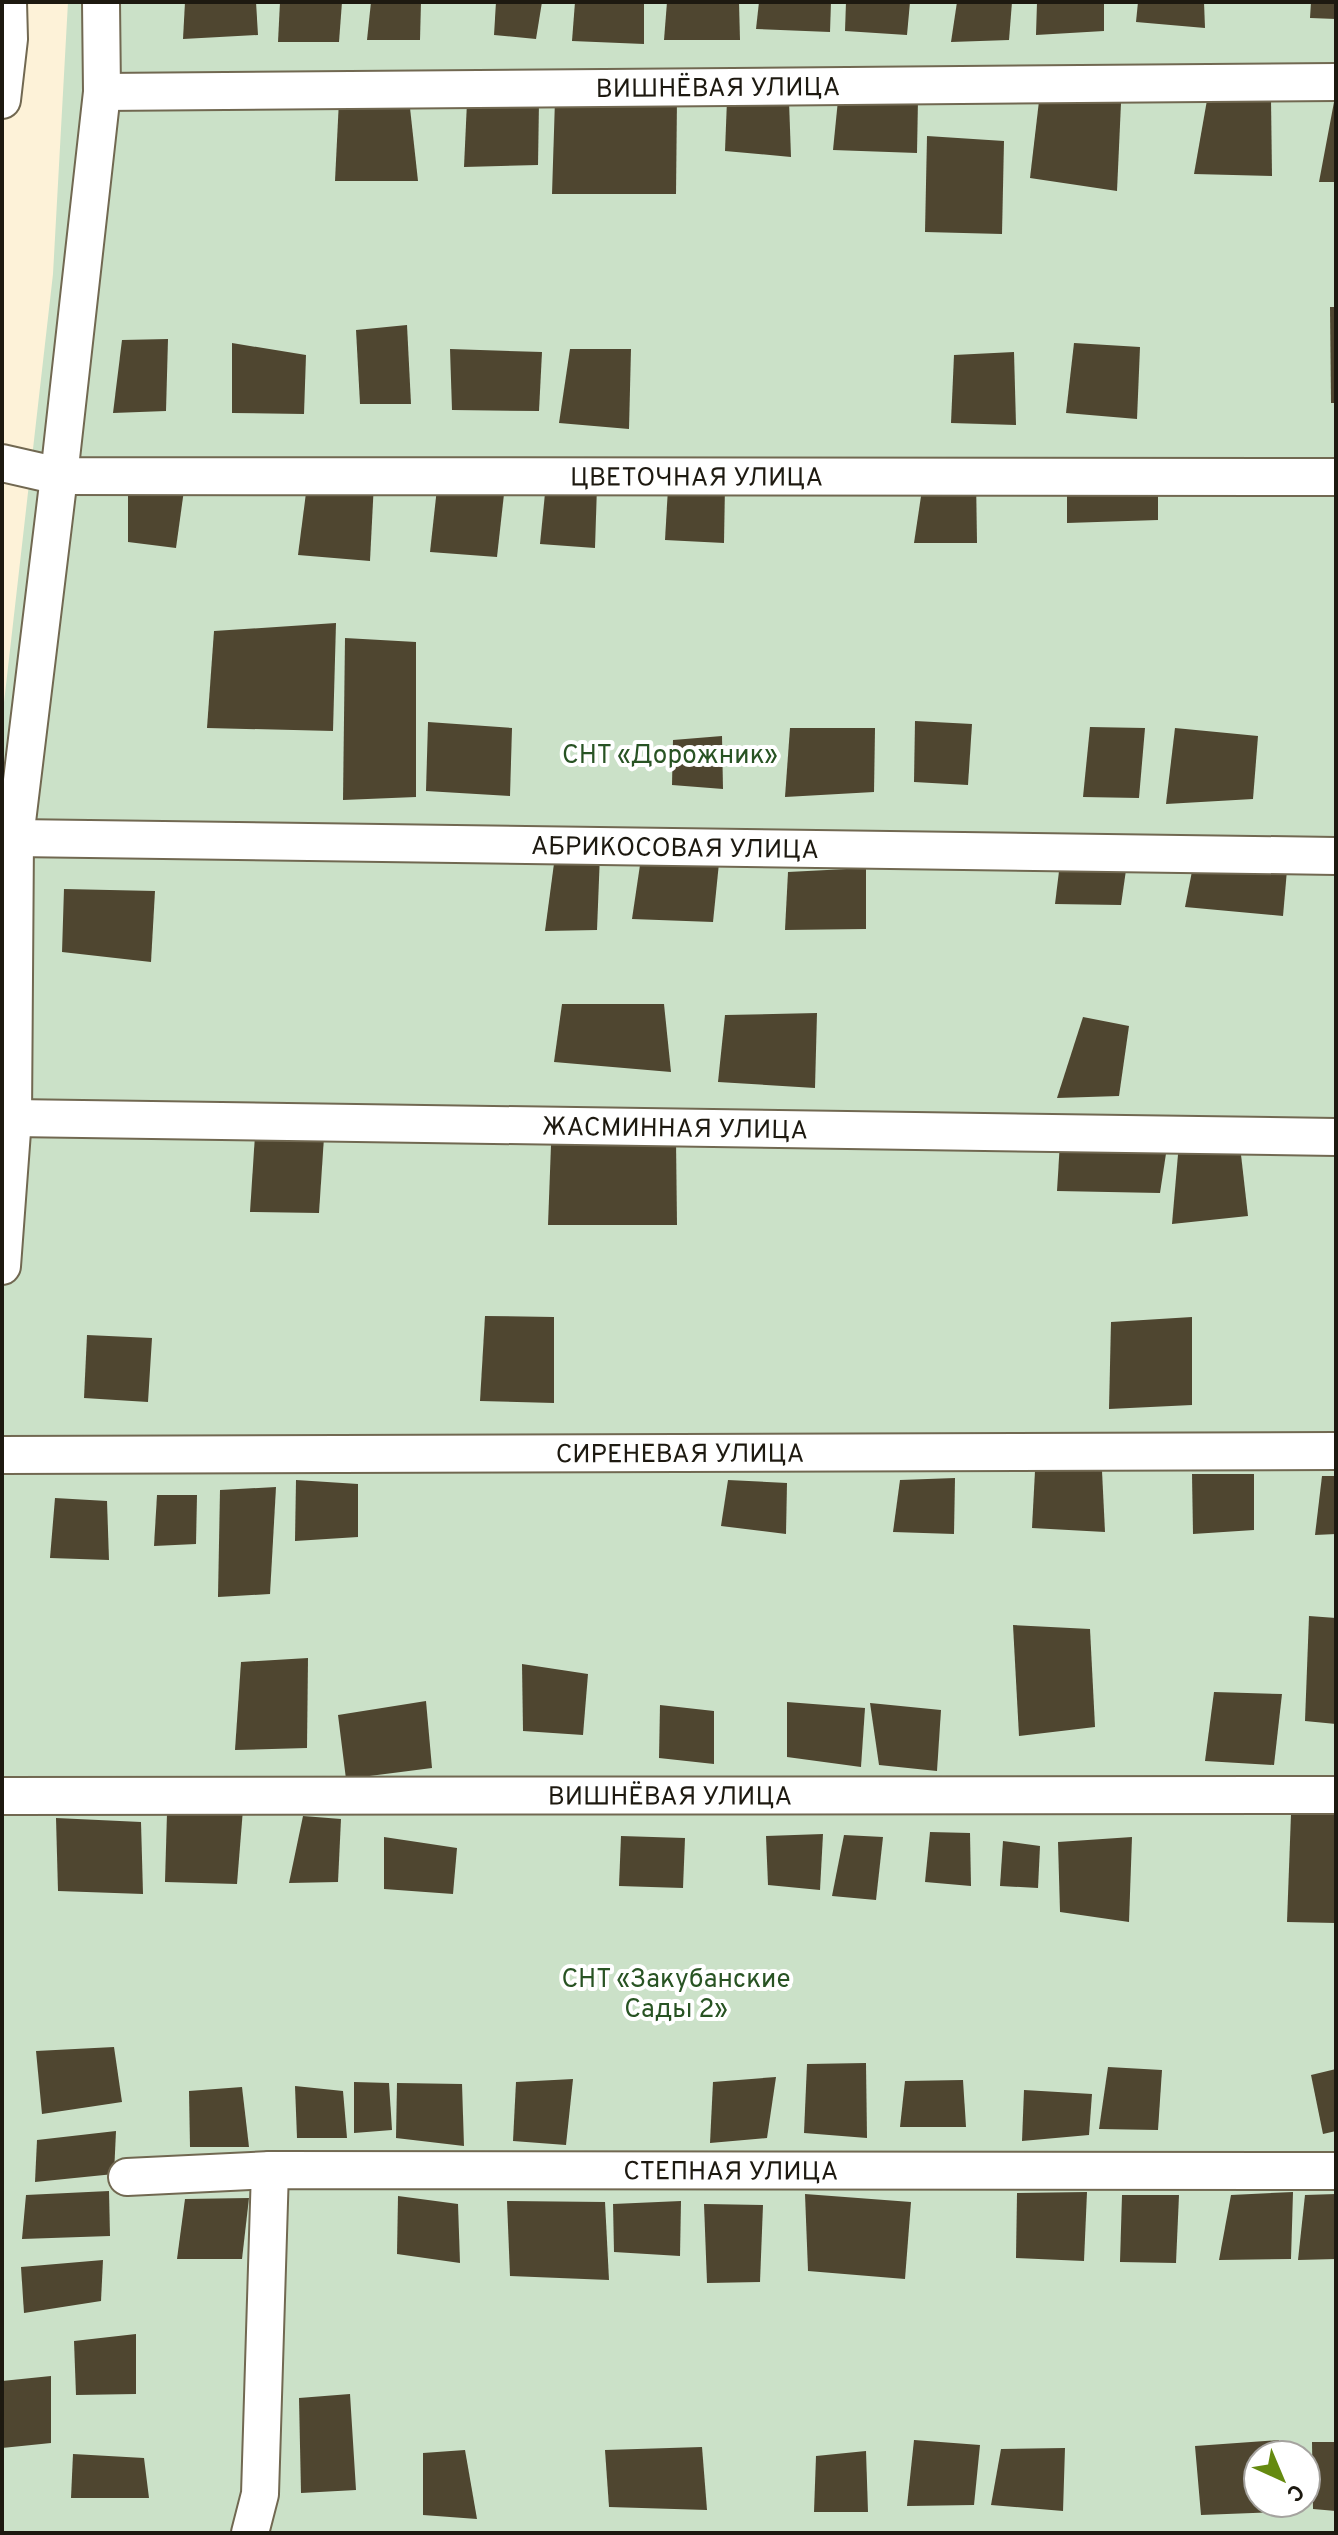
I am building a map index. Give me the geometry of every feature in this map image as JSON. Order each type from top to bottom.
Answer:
[{"type":"street","points":[[2,100],[9,39],[8,2]]},
{"type":"street","points":[[2,1266],[13,1118],[15,838],[102,92],[101,2]]},
{"type":"street","name":"ВИШНЁВАЯ УЛИЦА","points":[[102,92],[1336,82]]},
{"type":"street","name":"ЦВЕТОЧНАЯ УЛИЦА","points":[[2,463],[59,476],[1336,477]]},
{"type":"street","name":"АБРИКОСОВАЯ УЛИЦА","points":[[15,838],[1336,856]]},
{"type":"street","name":"ЖАСМИННАЯ УЛИЦА","points":[[13,1118],[1336,1137]]},
{"type":"street","name":"СИРЕНЕВАЯ УЛИЦА","points":[[13,1455],[1336,1451]]},
{"type":"street","name":"ВИШНЁВАЯ УЛИЦА","points":[[2,1796],[1336,1795]]},
{"type":"street","points":[[250,2533],[260,2494],[270,2170]]},
{"type":"street","name":"СТЕПНАЯ УЛИЦА","points":[[127,2177],[270,2170],[1336,2171]]},
{"type":"green space","points":[[68,2],[1336,2],[1336,2533],[2,2533],[2,720],[53,274]]},
{"type":"building","points":[[185,2],[256,2],[258,35],[183,39]]},
{"type":"building","points":[[280,2],[342,2],[339,42],[278,42]]},
{"type":"building","points":[[371,2],[421,2],[420,40],[367,40]]},
{"type":"building","points":[[496,2],[542,2],[536,39],[494,35]]},
{"type":"building","points":[[575,2],[644,2],[644,44],[572,41]]},
{"type":"building","points":[[667,2],[739,2],[740,40],[664,40]]},
{"type":"building","points":[[759,2],[831,2],[830,32],[756,29]]},
{"type":"building","points":[[846,2],[910,2],[907,35],[845,31]]},
{"type":"building","points":[[957,2],[1012,2],[1009,40],[951,42]]},
{"type":"building","points":[[1037,2],[1104,2],[1104,31],[1036,35]]},
{"type":"building","points":[[1138,2],[1204,2],[1205,28],[1136,22]]},
{"type":"building","points":[[1311,2],[1336,2],[1336,19],[1310,18]]},
{"type":"building","points":[[677,99],[676,194],[552,194],[555,100]]},
{"type":"building","points":[[918,99],[917,153],[833,150],[838,100]]},
{"type":"building","points":[[1271,99],[1272,176],[1194,174],[1207,100]]},
{"type":"building","points":[[339,100],[410,108],[418,181],[335,181]]},
{"type":"building","points":[[727,100],[789,101],[791,157],[725,151]]},
{"type":"building","points":[[539,101],[538,165],[464,167],[467,102]]},
{"type":"building","points":[[1039,101],[1121,103],[1117,191],[1030,178]]},
{"type":"building","points":[[1334,102],[1336,182],[1319,182]]},
{"type":"building","points":[[927,136],[1004,141],[1002,234],[925,232]]},
{"type":"building","points":[[1330,307],[1336,307],[1336,403],[1331,403]]},
{"type":"building","points":[[407,325],[411,404],[360,404],[356,330]]},
{"type":"building","points":[[168,339],[166,411],[113,413],[122,340]]},
{"type":"building","points":[[232,343],[306,355],[304,414],[232,413]]},
{"type":"building","points":[[1074,343],[1140,347],[1137,419],[1066,413]]},
{"type":"building","points":[[450,349],[542,352],[539,411],[452,410]]},
{"type":"building","points":[[570,349],[631,349],[629,429],[559,423]]},
{"type":"building","points":[[1014,352],[1016,425],[951,423],[954,355]]},
{"type":"building","points":[[976,477],[977,543],[914,543],[923,483]]},
{"type":"building","points":[[374,482],[370,561],[298,555],[307,485]]},
{"type":"building","points":[[546,483],[597,486],[595,548],[540,544]]},
{"type":"building","points":[[1067,484],[1158,486],[1158,520],[1067,523]]},
{"type":"building","points":[[505,485],[497,557],[430,552],[437,488]]},
{"type":"building","points":[[725,485],[724,543],[665,540],[668,488]]},
{"type":"building","points":[[184,490],[176,548],[128,542],[128,491]]},
{"type":"building","points":[[336,623],[333,731],[207,728],[214,631]]},
{"type":"building","points":[[345,638],[416,642],[416,797],[343,800]]},
{"type":"building","points":[[915,721],[972,724],[968,785],[914,782]]},
{"type":"building","points":[[428,722],[512,728],[510,796],[426,791]]},
{"type":"building","points":[[1090,727],[1145,728],[1139,798],[1083,797]]},
{"type":"building","points":[[790,728],[875,728],[874,792],[785,797]]},
{"type":"building","points":[[1175,728],[1258,736],[1253,799],[1166,804]]},
{"type":"building","points":[[722,736],[723,789],[672,785],[673,740]]},
{"type":"building","points":[[600,854],[597,930],[545,931],[555,856]]},
{"type":"building","points":[[1194,861],[1287,870],[1283,916],[1185,907]]},
{"type":"building","points":[[719,863],[713,922],[632,919],[640,865]]},
{"type":"building","points":[[1060,863],[1127,863],[1121,905],[1055,904]]},
{"type":"building","points":[[866,868],[866,929],[785,930],[788,872]]},
{"type":"building","points":[[64,889],[155,891],[151,962],[62,952]]},
{"type":"building","points":[[562,1004],[664,1004],[671,1072],[554,1062]]},
{"type":"building","points":[[817,1013],[815,1088],[718,1082],[725,1015]]},
{"type":"building","points":[[1083,1017],[1129,1026],[1119,1096],[1057,1098]]},
{"type":"building","points":[[255,1135],[324,1137],[319,1213],[250,1212]]},
{"type":"building","points":[[676,1140],[677,1225],[548,1225],[551,1145]]},
{"type":"building","points":[[1060,1142],[1167,1147],[1160,1193],[1057,1191]]},
{"type":"building","points":[[1179,1143],[1240,1146],[1248,1216],[1172,1224]]},
{"type":"building","points":[[485,1316],[554,1317],[554,1403],[480,1401]]},
{"type":"building","points":[[1192,1317],[1192,1405],[1109,1409],[1111,1322]]},
{"type":"building","points":[[87,1335],[152,1338],[148,1402],[84,1398]]},
{"type":"building","points":[[1035,1471],[1102,1471],[1105,1532],[1032,1528]]},
{"type":"building","points":[[1192,1474],[1254,1474],[1254,1530],[1193,1534]]},
{"type":"building","points":[[1322,1476],[1336,1476],[1336,1534],[1315,1535]]},
{"type":"building","points":[[955,1478],[954,1534],[893,1532],[900,1480]]},
{"type":"building","points":[[296,1480],[358,1484],[358,1537],[295,1541]]},
{"type":"building","points":[[728,1480],[787,1483],[786,1534],[721,1526]]},
{"type":"building","points":[[276,1487],[270,1594],[218,1597],[220,1490]]},
{"type":"building","points":[[157,1495],[197,1495],[196,1544],[154,1546]]},
{"type":"building","points":[[55,1498],[107,1501],[109,1560],[50,1558]]},
{"type":"building","points":[[1309,1616],[1336,1618],[1336,1724],[1305,1721]]},
{"type":"building","points":[[1013,1625],[1090,1629],[1095,1727],[1019,1736]]},
{"type":"building","points":[[308,1658],[307,1748],[235,1750],[241,1662]]},
{"type":"building","points":[[522,1664],[588,1674],[583,1735],[523,1731]]},
{"type":"building","points":[[1214,1692],[1282,1694],[1274,1765],[1205,1761]]},
{"type":"building","points":[[426,1701],[432,1768],[346,1779],[338,1715]]},
{"type":"building","points":[[787,1702],[865,1708],[861,1767],[787,1757]]},
{"type":"building","points":[[870,1703],[941,1710],[937,1771],[879,1765]]},
{"type":"building","points":[[660,1705],[714,1711],[714,1764],[659,1758]]},
{"type":"building","points":[[243,1809],[237,1884],[165,1882],[167,1813]]},
{"type":"building","points":[[1291,1814],[1336,1814],[1336,1923],[1287,1922]]},
{"type":"building","points":[[303,1816],[341,1819],[338,1882],[289,1883]]},
{"type":"building","points":[[56,1818],[141,1822],[143,1894],[58,1891]]},
{"type":"building","points":[[930,1832],[970,1833],[971,1886],[925,1882]]},
{"type":"building","points":[[823,1834],[820,1890],[768,1885],[766,1836]]},
{"type":"building","points":[[844,1835],[883,1837],[876,1900],[832,1896]]},
{"type":"building","points":[[621,1836],[685,1838],[683,1888],[619,1886]]},
{"type":"building","points":[[384,1837],[457,1848],[453,1894],[384,1889]]},
{"type":"building","points":[[1132,1837],[1129,1922],[1060,1912],[1058,1842]]},
{"type":"building","points":[[1003,1841],[1040,1846],[1038,1888],[1000,1886]]},
{"type":"building","points":[[114,2047],[122,2102],[42,2114],[36,2051]]},
{"type":"building","points":[[866,2063],[867,2138],[804,2133],[807,2064]]},
{"type":"building","points":[[1108,2067],[1162,2070],[1158,2130],[1099,2129]]},
{"type":"building","points":[[1336,2069],[1336,2131],[1323,2134],[1311,2075]]},
{"type":"building","points":[[776,2077],[767,2138],[710,2143],[713,2082]]},
{"type":"building","points":[[573,2079],[566,2145],[513,2141],[516,2082]]},
{"type":"building","points":[[963,2080],[966,2127],[900,2127],[905,2081]]},
{"type":"building","points":[[354,2082],[389,2083],[392,2130],[354,2133]]},
{"type":"building","points":[[397,2083],[462,2084],[464,2146],[396,2138]]},
{"type":"building","points":[[295,2086],[343,2091],[347,2138],[297,2138]]},
{"type":"building","points":[[242,2087],[249,2147],[190,2147],[189,2091]]},
{"type":"building","points":[[1024,2090],[1092,2094],[1089,2135],[1022,2141]]},
{"type":"building","points":[[116,2131],[114,2174],[35,2182],[37,2140]]},
{"type":"building","points":[[109,2191],[110,2236],[22,2239],[26,2195]]},
{"type":"building","points":[[1087,2192],[1084,2261],[1016,2258],[1017,2193]]},
{"type":"building","points":[[1293,2192],[1291,2259],[1219,2260],[1231,2195]]},
{"type":"building","points":[[805,2194],[911,2202],[905,2279],[808,2271]]},
{"type":"building","points":[[1336,2194],[1336,2259],[1298,2260],[1305,2195]]},
{"type":"building","points":[[1122,2195],[1179,2195],[1176,2263],[1120,2262]]},
{"type":"building","points":[[398,2196],[458,2204],[460,2263],[397,2254]]},
{"type":"building","points":[[249,2198],[242,2259],[177,2259],[185,2199]]},
{"type":"building","points":[[507,2201],[605,2202],[609,2280],[510,2276]]},
{"type":"building","points":[[681,2201],[680,2256],[614,2252],[613,2204]]},
{"type":"building","points":[[704,2204],[763,2205],[760,2282],[707,2283]]},
{"type":"building","points":[[103,2260],[101,2301],[24,2313],[21,2267]]},
{"type":"building","points":[[136,2334],[136,2394],[76,2395],[74,2341]]},
{"type":"building","points":[[51,2376],[51,2443],[2,2448],[2,2381]]},
{"type":"building","points":[[350,2394],[356,2490],[301,2493],[299,2398]]},
{"type":"building","points":[[914,2440],[980,2445],[974,2505],[907,2506]]},
{"type":"building","points":[[1322,2442],[1336,2442],[1336,2511],[1322,2510]]},
{"type":"building","points":[[1242,2443],[1242,2513],[1201,2515],[1195,2446]]},
{"type":"building","points":[[702,2447],[707,2510],[609,2507],[605,2450]]},
{"type":"building","points":[[1065,2448],[1063,2511],[991,2505],[1001,2449]]},
{"type":"building","points":[[465,2450],[477,2519],[423,2515],[423,2453]]},
{"type":"building","points":[[866,2451],[868,2512],[814,2512],[816,2456]]},
{"type":"building","points":[[73,2454],[144,2458],[149,2498],[71,2498]]},
{"type":"park label","name":"СНТ «Дорожник»","points":[[670,754]]},
{"type":"park label","name":"СНТ «Закубанские Сады 2»","points":[[676,1993]]}]
